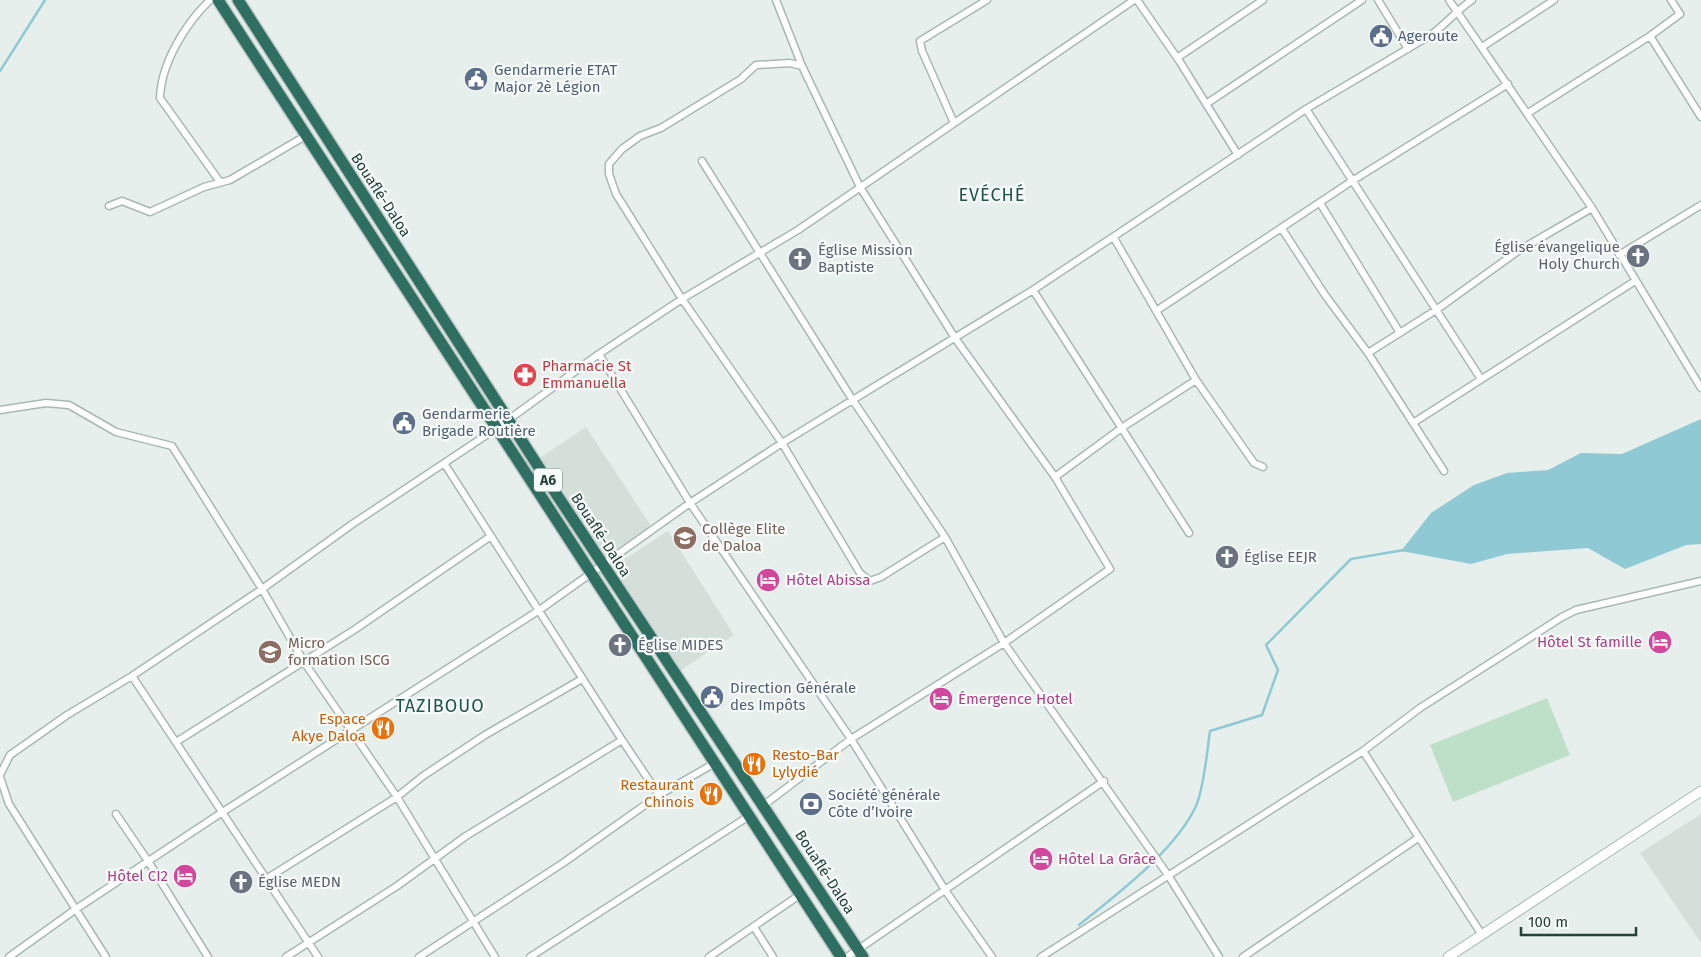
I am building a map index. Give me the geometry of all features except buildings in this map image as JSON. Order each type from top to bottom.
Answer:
[{"type":"highway","name":"Bouaflé-Daloa","points":[[218,0],[841,957]]},
{"type":"highway","name":"Bouaflé-Daloa","points":[[238,0],[509,420],[860,953]]},
{"type":"street","points":[[210,0],[180,35],[163,80],[160,98],[220,182]]},
{"type":"street","points":[[764,805],[851,739],[1004,643],[1110,569],[1055,477],[955,338],[860,187],[802,66],[776,0]]},
{"type":"street","points":[[954,123],[922,51],[920,41],[987,0]]},
{"type":"street","points":[[106,957],[9,804],[0,776],[10,756],[67,714],[132,676],[262,589],[351,525],[509,420],[599,354],[682,299],[762,253],[1134,0]]},
{"type":"street","points":[[1138,0],[1238,155]]},
{"type":"street","points":[[1177,58],[1264,0]]},
{"type":"street","points":[[1206,104],[1362,0]]},
{"type":"street","points":[[1378,0],[1408,49]]},
{"type":"street","points":[[1449,0],[1592,208],[1701,388]]},
{"type":"street","points":[[9,957],[76,909],[221,813],[538,611],[690,503],[782,442],[1034,290],[1306,109],[1438,30],[1457,10],[1472,0]]},
{"type":"street","points":[[1482,47],[1554,0]]},
{"type":"street","points":[[1528,113],[1650,36],[1680,14],[1671,0]]},
{"type":"street","points":[[1650,36],[1701,117]]},
{"type":"street","points":[[802,66],[790,63],[756,65],[741,79],[661,128],[640,136],[622,149],[609,164],[609,174],[616,194],[682,299],[782,442],[860,573],[870,581],[881,577],[944,537]]},
{"type":"street","points":[[1156,311],[1352,181],[1508,84]]},
{"type":"street","points":[[1306,109],[1481,379]]},
{"type":"street","points":[[109,206],[122,201],[150,212],[220,182],[230,180],[307,135]]},
{"type":"street","points":[[702,161],[762,253],[852,399],[944,537],[1004,643],[1104,781],[1168,875],[1219,957]]},
{"type":"street","points":[[1320,203],[1400,333]]},
{"type":"street","points":[[1619,255],[1701,205]]},
{"type":"street","points":[[1368,353],[1436,310],[1518,250],[1592,208]]},
{"type":"street","points":[[1282,229],[1325,295],[1368,353],[1444,471]]},
{"type":"street","points":[[1114,238],[1196,380],[1254,463],[1263,467]]},
{"type":"street","points":[[1413,423],[1635,281]]},
{"type":"street","points":[[1034,290],[1189,533]]},
{"type":"street","points":[[599,354],[690,503],[851,739],[945,890],[992,957]]},
{"type":"street","points":[[1055,477],[1123,427],[1196,380]]},
{"type":"street","points":[[0,410],[46,403],[69,405],[116,432],[172,446],[262,589],[304,662],[397,797],[495,957]]},
{"type":"street","points":[[444,464],[582,679],[660,795]]},
{"type":"street","points":[[176,742],[304,662],[491,536]]},
{"type":"street","points":[[1041,957],[1363,751],[1420,708],[1533,634],[1569,614],[1637,594],[1701,580]]},
{"type":"street","points":[[132,676],[318,957]]},
{"type":"street","points":[[266,879],[397,797],[423,776],[485,735],[582,679]]},
{"type":"street","points":[[286,957],[436,859],[474,831],[622,740]]},
{"type":"street","points":[[1363,751],[1482,935]]},
{"type":"street","points":[[419,957],[563,863],[660,795],[715,763]]},
{"type":"street","points":[[847,957],[860,953],[945,890],[1104,781]]},
{"type":"street","points":[[1448,957],[1701,791]]},
{"type":"street","points":[[116,814],[208,957]]},
{"type":"street","points":[[530,957],[749,816]]},
{"type":"street","points":[[1243,957],[1418,838]]},
{"type":"street","points":[[709,957],[801,894]]},
{"type":"street","points":[[754,928],[773,957]]},
{"type":"shaded area","points":[[586,427],[651,526],[603,558],[538,459]]},
{"type":"shaded area","points":[[668,531],[734,635],[678,672],[611,568]]},
{"type":"shaded area","points":[[1701,814],[1701,943],[1640,853]]},
{"type":"green space","points":[[1547,698],[1570,755],[1453,802],[1430,745]]},
{"type":"water","points":[[1701,419],[1701,544],[1686,545],[1625,569],[1588,548],[1507,554],[1471,564],[1401,551],[1431,513],[1474,485],[1507,473],[1548,470],[1581,453],[1622,454]]},
{"type":"waterway","points":[[0,71],[45,0]]},
{"type":"waterway","points":[[1079,925],[1144,871],[1187,823],[1199,798],[1210,731],[1262,715],[1278,670],[1266,645],[1351,559],[1404,550]]},
{"type":"place","name":"Ageroute","points":[[1381,36]]},
{"type":"place","name":"Gendarmerie ETAT Major 2è Légion","points":[[476,79]]},
{"type":"place","name":"Église évangelique Holy Church","points":[[1638,256]]},
{"type":"place","name":"Église Mission Baptiste","points":[[800,259]]},
{"type":"place","name":"Pharmacie St Emmanuella","points":[[525,375]]},
{"type":"place","name":"Gendarmerie Brigade Routière","points":[[404,423]]},
{"type":"place","name":"Collège Elite de Daloa","points":[[685,538]]},
{"type":"place","name":"Église EEJR","points":[[1227,557]]},
{"type":"place","name":"Hôtel Abissa","points":[[768,580]]},
{"type":"place","name":"Hôtel St famille","points":[[1660,642]]},
{"type":"place","name":"Église MIDES","points":[[620,645]]},
{"type":"place","name":"Micro formation ISCG","points":[[270,652]]},
{"type":"place","name":"Direction Générale des Impôts","points":[[712,697]]},
{"type":"place","name":"Émergence Hotel","points":[[941,699]]},
{"type":"place","name":"Espace Akye Daloa","points":[[383,728]]},
{"type":"place","name":"Resto-Bar Lylydié","points":[[754,764]]},
{"type":"place","name":"Restaurant Chinois","points":[[711,794]]},
{"type":"place","name":"Société générale Côte d’Ivoire","points":[[811,804]]},
{"type":"place","name":"Hôtel La Grâce","points":[[1041,859]]},
{"type":"place","name":"Hôtel CI2","points":[[185,876]]},
{"type":"place","name":"Église MEDN","points":[[241,882]]},
{"type":"district","name":"EVÉCHÉ","points":[[992,195]]},
{"type":"district","name":"TAZIBOUO","points":[[440,706]]}]
